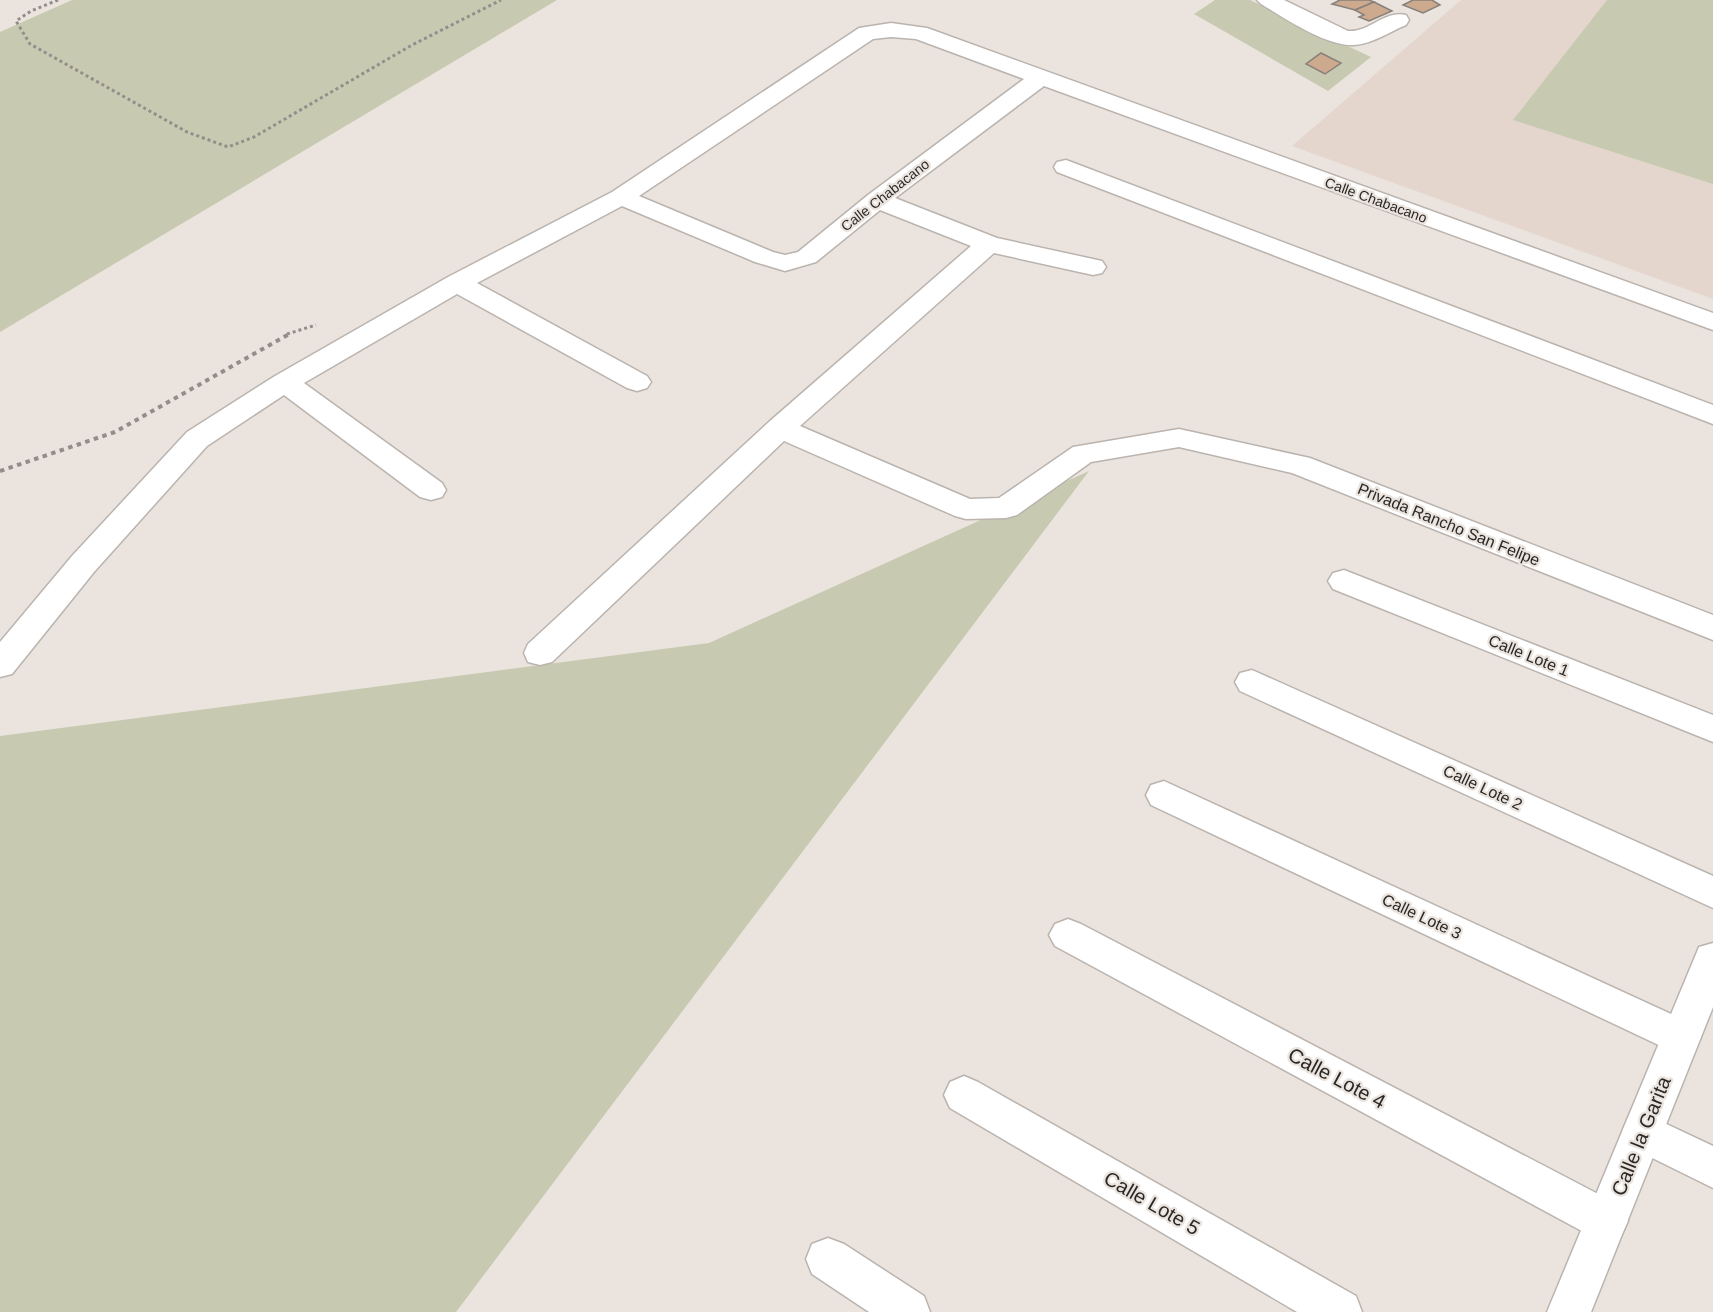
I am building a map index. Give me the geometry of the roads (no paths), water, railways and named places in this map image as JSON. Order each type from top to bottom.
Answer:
[{"type":"street","points":[[1268,0],[1338,35],[1352,38],[1363,36],[1398,20]]},
{"type":"street","name":"Calle Chabacano","points":[[0,665],[82,564],[196,439],[285,382],[456,283],[621,197],[867,33],[891,30],[919,33],[1713,322]]},
{"type":"street","name":"Calle Chabacano","points":[[621,197],[764,257],[785,263],[807,257],[877,200],[1040,78]]},
{"type":"street","points":[[1066,167],[1713,415]]},
{"type":"street","points":[[877,200],[989,244],[1093,267]]},
{"type":"street","points":[[540,653],[780,428],[989,244]]},
{"type":"street","points":[[456,283],[637,382]]},
{"type":"street","points":[[285,382],[431,490]]},
{"type":"street","name":"Privada Rancho San Felipe","points":[[780,428],[966,509],[1006,508],[1083,454],[1179,438],[1300,465],[1713,628]]},
{"type":"street","name":"Calle Lote 1","points":[[1344,581],[1713,729]]},
{"type":"street","name":"Calle Lote 2","points":[[1252,682],[1713,893]]},
{"type":"street","name":"Calle Lote 3","points":[[1164,795],[1681,1037]]},
{"type":"street","name":"Calle Lote 4","points":[[1068,935],[1606,1221]]},
{"type":"street","name":"Calle la Garita","points":[[1569,1312],[1713,959]]},
{"type":"street","name":"Calle Lote 5","points":[[964,1095],[1340,1312]]},
{"type":"street","points":[[1643,1132],[1713,1168]]},
{"type":"street","points":[[828,1259],[908,1312]]}]
